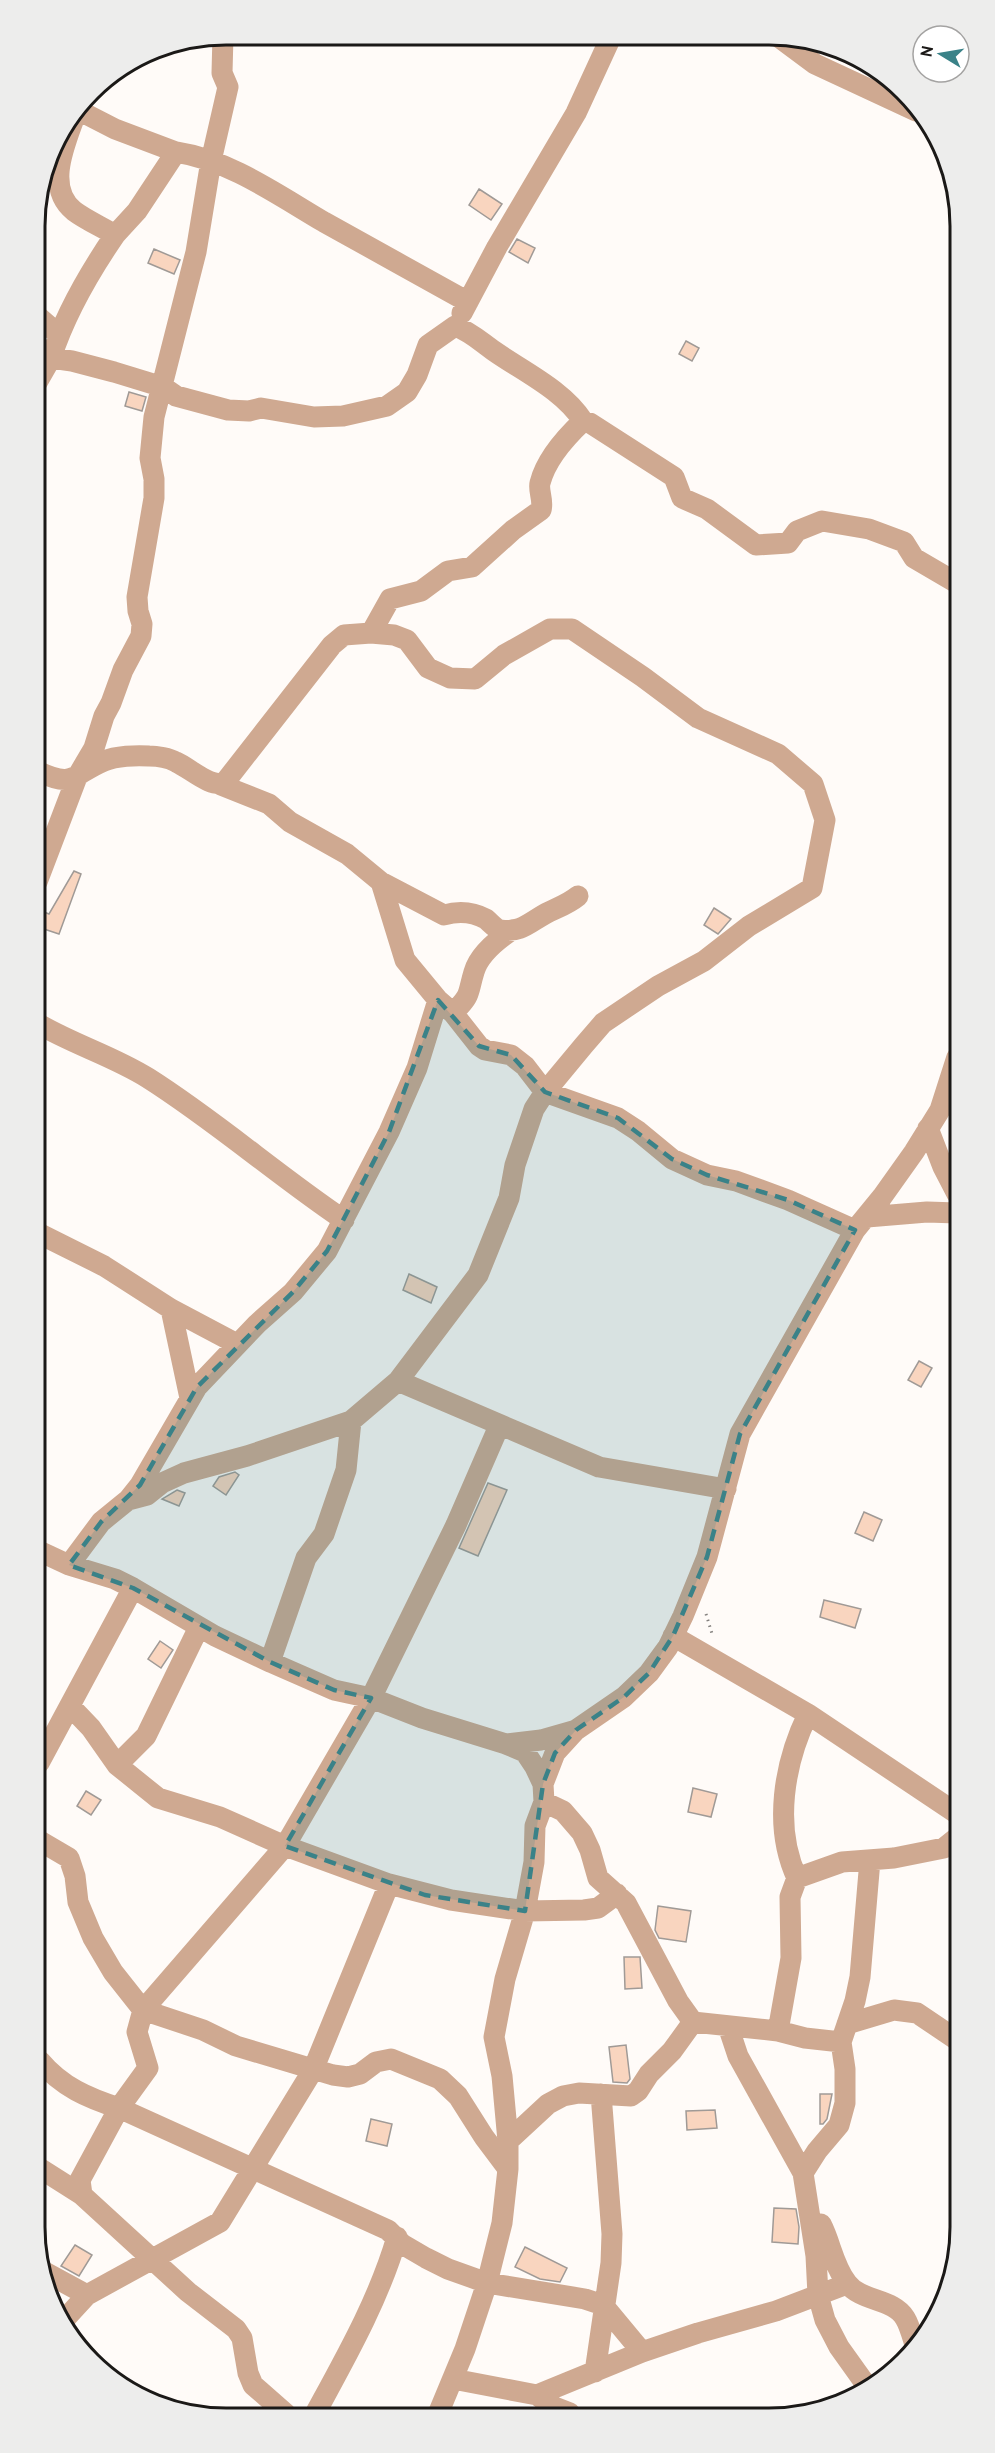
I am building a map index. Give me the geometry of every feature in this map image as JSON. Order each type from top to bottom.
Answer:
[{"type":"street","points":[[45,861],[77,777],[94,748],[123,670],[141,636],[142,624],[137,597],[154,498],[150,441],[196,252],[228,87],[222,73],[223,45]]},
{"type":"street","points":[[51,358],[93,366],[163,387],[176,396],[228,410],[249,411],[261,408],[314,417],[343,416],[387,406],[407,392],[417,375],[428,345],[455,327],[497,247],[576,113],[607,45]]},
{"type":"street","points":[[791,46],[815,64],[903,105]]},
{"type":"street","points":[[84,114],[115,129],[176,152],[212,161],[259,184],[468,302]]},
{"type":"street","points":[[63,149],[58,180],[63,198],[73,210],[115,235]]},
{"type":"street","points":[[45,368],[70,310],[115,235],[137,211],[176,152]]},
{"type":"street","points":[[45,323],[58,334]]},
{"type":"street","points":[[455,327],[478,338],[539,381],[575,408],[583,421],[590,423],[674,477],[682,498],[707,509],[756,545],[788,543],[797,531],[822,521],[869,529],[904,542],[914,558],[950,579]]},
{"type":"street","points":[[371,633],[390,599],[421,591],[448,571],[472,567],[513,530],[541,510],[543,505],[539,484],[568,435],[583,421]]},
{"type":"street","points":[[128,1500],[147,1495],[162,1483],[184,1473],[247,1456],[351,1421],[398,1381],[478,1275],[509,1198],[515,1165],[534,1109],[544,1092],[603,1023],[657,986],[704,961],[749,926],[812,888],[825,820],[813,784],[778,754],[737,738],[698,718],[572,629],[550,629],[504,655],[475,679],[450,678],[428,668],[407,640],[394,635],[371,633],[344,635],[332,645],[225,782],[220,784]]},
{"type":"street","points":[[45,774],[63,781],[77,777],[105,760],[150,756],[174,760],[212,782],[269,804],[290,822],[347,854],[381,882],[444,915],[455,912],[470,913],[485,919],[499,930],[519,930],[529,926],[578,896]]},
{"type":"street","points":[[381,882],[405,960],[479,1046],[485,1050],[511,1055],[525,1066],[544,1092],[618,1118],[672,1159],[707,1175],[736,1181],[861,1223],[927,1212],[950,1213]]},
{"type":"street","points":[[69,1565],[101,1522],[128,1500],[156,1460],[197,1387],[237,1344],[293,1292],[327,1251],[389,1132],[446,1006],[469,997],[473,972],[482,956],[512,930]]},
{"type":"street","points":[[45,1028],[145,1076],[205,1116],[296,1187],[344,1220]]},
{"type":"street","points":[[441,2408],[488,2283],[502,2223],[508,2169],[508,2141],[502,2076],[494,2037],[505,1980],[525,1911],[534,1862],[535,1826],[555,1753],[576,1730],[624,1697],[649,1673],[673,1636],[707,1557],[740,1434],[861,1223],[908,1161],[940,1110],[950,1079]]},
{"type":"street","points":[[928,1128],[950,1180]]},
{"type":"street","points":[[45,1236],[104,1266],[171,1309],[237,1344]]},
{"type":"street","points":[[171,1309],[190,1398]]},
{"type":"street","points":[[398,1381],[599,1467],[726,1489]]},
{"type":"street","points":[[270,1662],[306,1558],[324,1534],[346,1470],[351,1421]]},
{"type":"street","points":[[82,2195],[80,2180],[119,2108],[148,2068],[137,2032],[143,2010],[285,1846],[371,1698],[456,1525],[499,1426]]},
{"type":"street","points":[[45,1554],[69,1565],[115,1579],[199,1627],[334,1690],[371,1698],[422,1718],[525,1752],[535,1767],[543,1793],[582,1833],[590,1850],[598,1878],[617,1894],[632,1913],[678,2001],[693,2022],[778,2031],[805,2038],[844,2033],[894,2010],[916,2013],[950,2035]]},
{"type":"street","points":[[45,1752],[133,1588]]},
{"type":"street","points":[[117,1765],[146,1736],[199,1627]]},
{"type":"street","points":[[673,1636],[808,1714],[950,1809]]},
{"type":"street","points":[[70,1706],[91,1728],[117,1765],[158,1798],[220,1817],[285,1846],[389,1884],[451,1900],[525,1911],[598,1908],[617,1894]]},
{"type":"street","points":[[778,2031],[791,1958],[790,1897],[797,1878],[789,1861],[784,1826],[784,1789],[799,1734],[808,1714]]},
{"type":"street","points":[[506,1744],[541,1740],[576,1730]]},
{"type":"street","points":[[797,1878],[842,1862],[894,1858],[944,1848],[950,1843]]},
{"type":"street","points":[[45,1845],[69,1857],[75,1876],[78,1902],[93,1938],[113,1972],[143,2010],[203,2030],[236,2046],[313,2070],[348,2077],[360,2074],[376,2061],[391,2059],[440,2079],[458,2096],[508,2169]]},
{"type":"street","points":[[803,2173],[817,2151],[839,2125],[845,2103],[844,2033],[860,1977],[870,1860]]},
{"type":"street","points":[[68,2315],[87,2295],[150,2258],[220,2222],[313,2070],[389,1884]]},
{"type":"street","points":[[508,2141],[548,2104],[562,2096],[579,2093],[631,2096],[638,2091],[649,2074],[672,2050],[693,2022]]},
{"type":"street","points":[[728,2026],[738,2056],[803,2173],[816,2256],[818,2295],[825,2320],[839,2347],[863,2382]]},
{"type":"street","points":[[45,2066],[70,2089],[119,2108],[388,2230],[410,2249],[448,2269],[488,2283],[585,2299],[603,2305],[642,2352]]},
{"type":"street","points":[[595,2372],[603,2305],[611,2263],[612,2234],[601,2094]]},
{"type":"street","points":[[45,2172],[82,2195],[188,2292],[236,2329],[242,2338],[248,2373],[253,2385],[279,2408]]},
{"type":"street","points":[[809,2204],[823,2227],[837,2269],[847,2284],[857,2294],[897,2308],[905,2318],[912,2338]]},
{"type":"street","points":[[318,2408],[351,2347],[388,2269],[397,2236]]},
{"type":"street","points":[[52,2276],[87,2295]]},
{"type":"street","points":[[537,2395],[642,2352],[776,2311],[847,2284]]},
{"type":"street","points":[[453,2379],[537,2395],[557,2408]]},
{"type":"path","points":[[706,1610],[722,1664]]},
{"type":"highlighted area","points":[[438,1000],[479,1046],[511,1055],[545,1092],[618,1118],[672,1159],[707,1175],[788,1200],[855,1230],[740,1434],[707,1557],[673,1636],[649,1673],[624,1697],[576,1730],[555,1753],[543,1784],[525,1911],[425,1895],[285,1846],[371,1698],[334,1690],[270,1662],[133,1588],[69,1565],[101,1522],[140,1485],[197,1387],[293,1292],[327,1251],[389,1132]]},
{"type":"building","points":[[479,189],[502,204],[491,220],[469,205]]},
{"type":"building","points":[[517,239],[535,248],[528,263],[509,252]]},
{"type":"building","points":[[154,249],[180,260],[174,274],[148,263]]},
{"type":"building","points":[[686,341],[699,348],[692,361],[679,354]]},
{"type":"building","points":[[129,392],[146,397],[142,411],[125,406]]},
{"type":"building","points":[[74,871],[81,874],[59,934],[45,929],[45,912],[49,914]]},
{"type":"building","points":[[714,908],[731,919],[718,934],[704,925]]},
{"type":"building","points":[[409,1274],[437,1287],[431,1303],[403,1290]]},
{"type":"building","points":[[919,1361],[932,1368],[921,1387],[908,1380]]},
{"type":"building","points":[[235,1472],[239,1475],[226,1495],[213,1486],[219,1477]]},
{"type":"building","points":[[488,1483],[507,1490],[478,1556],[459,1548]]},
{"type":"building","points":[[177,1490],[185,1493],[179,1506],[162,1499]]},
{"type":"building","points":[[864,1512],[882,1520],[873,1541],[855,1533]]},
{"type":"building","points":[[824,1600],[861,1609],[855,1628],[820,1617]]},
{"type":"building","points":[[160,1641],[173,1650],[161,1668],[148,1659]]},
{"type":"building","points":[[693,1788],[717,1794],[711,1817],[688,1812]]},
{"type":"building","points":[[86,1791],[101,1800],[91,1815],[77,1806]]},
{"type":"building","points":[[658,1906],[691,1911],[686,1942],[659,1938],[655,1930]]},
{"type":"building","points":[[624,1957],[640,1957],[642,1988],[625,1989]]},
{"type":"building","points":[[626,2045],[630,2079],[627,2083],[613,2082],[609,2047]]},
{"type":"building","points":[[820,2094],[832,2094],[827,2119],[823,2124],[820,2124]]},
{"type":"building","points":[[715,2110],[717,2128],[687,2130],[686,2111]]},
{"type":"building","points":[[371,2119],[392,2124],[387,2146],[366,2141]]},
{"type":"building","points":[[774,2208],[796,2209],[799,2227],[798,2244],[772,2242]]},
{"type":"building","points":[[75,2245],[92,2255],[79,2276],[61,2266]]},
{"type":"building","points":[[525,2247],[567,2268],[560,2282],[540,2279],[515,2267]]}]
